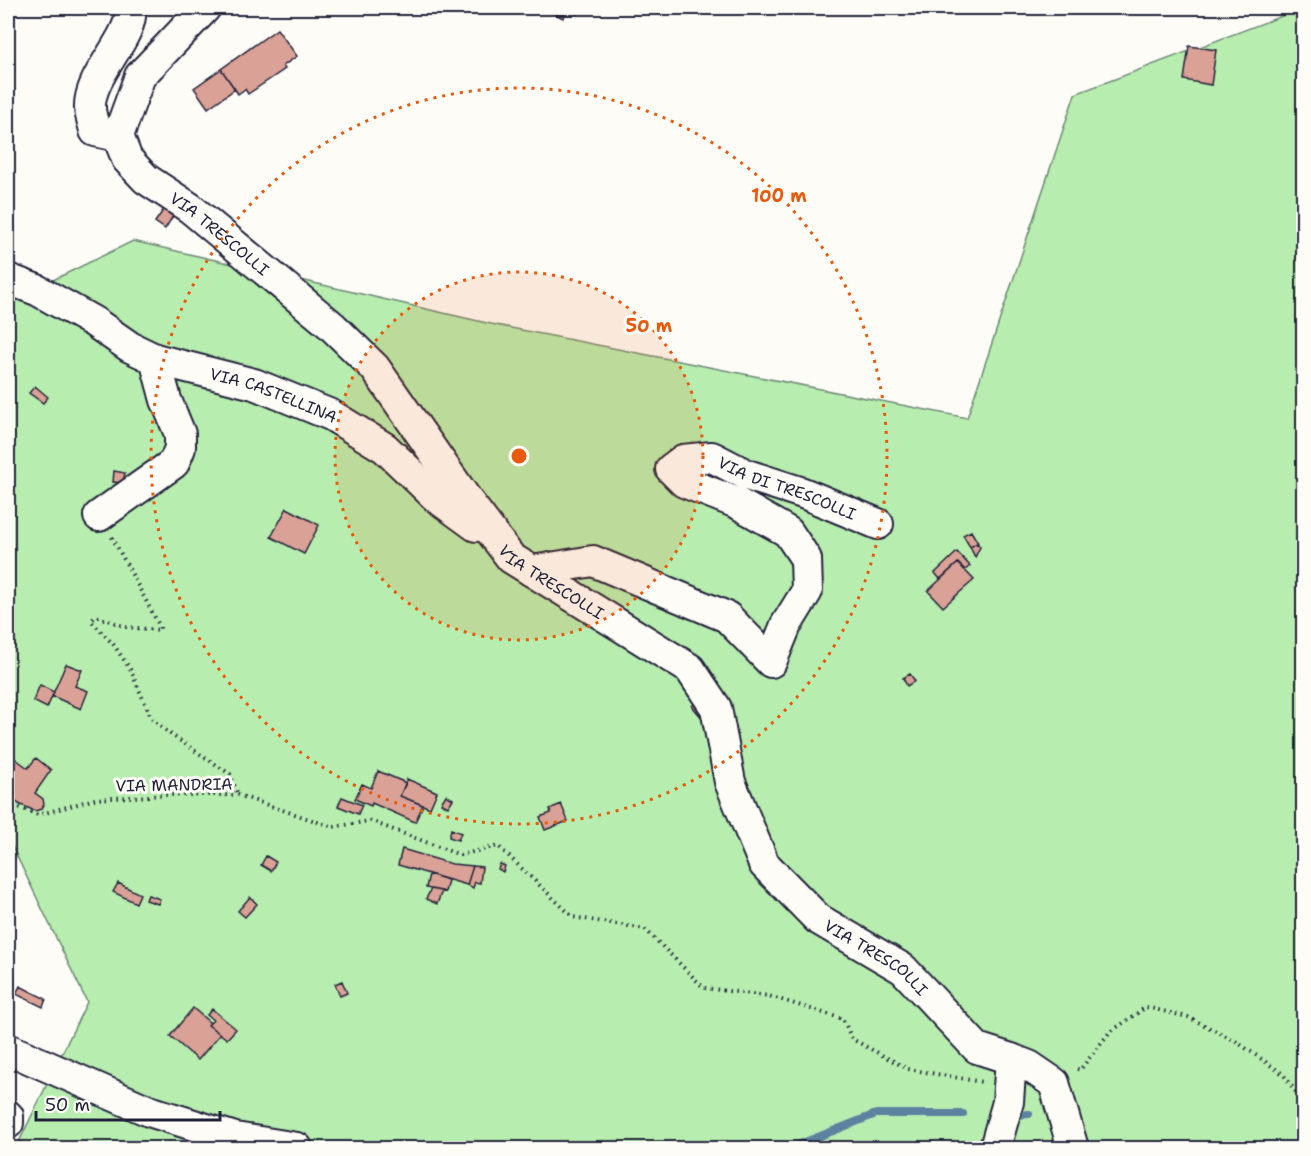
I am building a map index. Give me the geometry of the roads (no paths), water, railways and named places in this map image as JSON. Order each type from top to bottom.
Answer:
[{"type":"street","points":[[130,8],[132,15],[117,46],[98,76],[89,106],[95,131],[118,136],[140,76],[205,8]]},
{"type":"street","name":"VIA TRESCOLLI","points":[[118,136],[127,159],[146,179],[190,208],[332,326],[375,368],[467,500],[522,564],[690,669],[716,708],[730,782],[764,864],[818,919],[903,969],[977,1048],[1010,1073],[1029,1066],[1054,1083],[1073,1149]]},
{"type":"street","name":"VIA CASTELLINA","points":[[8,279],[37,290],[94,322],[130,347],[155,359],[195,371],[254,384],[331,415],[385,448],[436,497],[522,564]]},
{"type":"street","points":[[99,516],[174,463],[180,448],[180,434],[166,400],[155,359]]},
{"type":"street","name":"VIA DI TRESCOLLI","points":[[522,564],[593,561],[728,617],[771,662],[786,625],[807,591],[806,559],[788,532],[737,503],[684,482],[670,469],[683,460],[712,457],[747,475],[803,493],[878,524]]},
{"type":"street","points":[[8,1049],[149,1111],[235,1138],[297,1149]]},
{"type":"street","points":[[995,1149],[1008,1102],[1010,1073]]},
{"type":"street","points":[[8,1116],[8,1123]]},
{"type":"waterway","points":[[790,1148],[876,1114],[963,1114]]},
{"type":"waterway","points":[[1019,1115],[1029,1114]]}]
